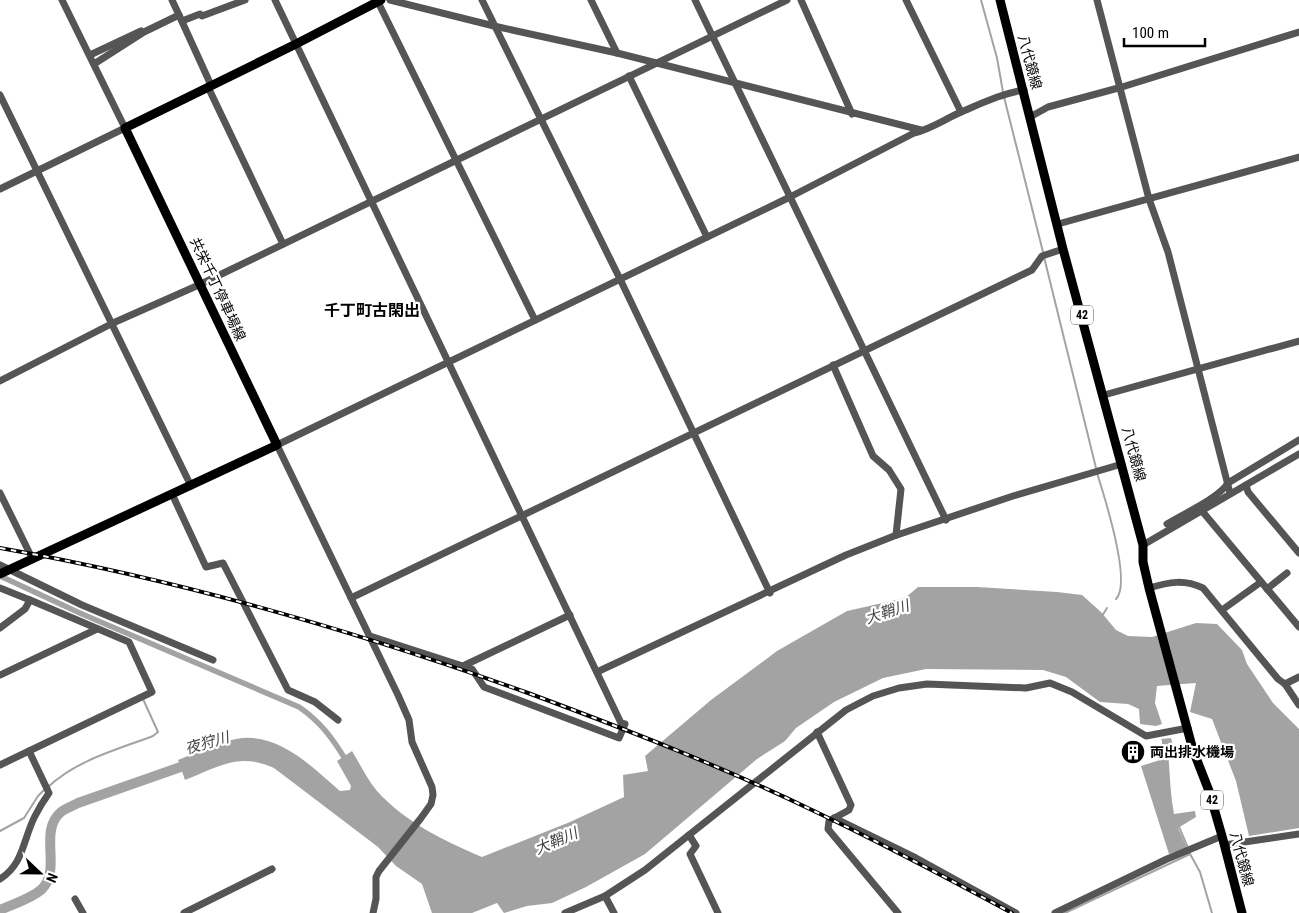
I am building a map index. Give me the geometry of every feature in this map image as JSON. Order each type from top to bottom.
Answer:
[{"type":"main road","name":"八代鏡線","points":[[1000,0],[1063,249],[1143,545],[1143,562],[1149,588],[1176,688],[1223,841],[1242,913]]},
{"type":"main road","points":[[125,128],[380,1]]},
{"type":"main road","name":"共栄千丁停車場線","points":[[125,128],[278,444]]},
{"type":"main road","points":[[3,569],[32,558],[191,486],[278,444]]},
{"type":"street","points":[[0,189],[125,128],[62,0]]},
{"type":"street","points":[[172,0],[210,84],[208,87],[283,244]]},
{"type":"street","points":[[90,56],[180,16],[200,14],[202,16],[245,0]]},
{"type":"street","points":[[275,0],[621,723],[625,724],[619,738],[484,687],[472,669],[370,636]]},
{"type":"street","points":[[390,0],[494,26],[617,53],[925,131]]},
{"type":"street","points":[[482,0],[620,279],[770,593]]},
{"type":"street","points":[[591,0],[617,53]]},
{"type":"street","points":[[695,0],[946,520]]},
{"type":"street","points":[[0,381],[113,323],[201,284],[787,0]]},
{"type":"street","points":[[801,0],[852,114]]},
{"type":"street","points":[[906,0],[960,112]]},
{"type":"street","points":[[1097,0],[1122,87],[1150,199],[1168,252],[1230,493]]},
{"type":"street","points":[[380,1],[535,320]]},
{"type":"street","points":[[94,64],[144,32],[180,16]]},
{"type":"street","points":[[1030,117],[1048,108],[1299,32]]},
{"type":"street","points":[[629,76],[706,237]]},
{"type":"street","points":[[373,913],[376,899],[374,887],[379,870],[431,804],[432,787],[412,742],[409,720],[278,444],[790,197],[914,133],[925,131],[960,112],[1024,90]]},
{"type":"street","points":[[0,96],[35,172],[113,323],[191,486]]},
{"type":"street","points":[[1058,224],[1299,156]]},
{"type":"street","points":[[351,598],[1032,270],[1044,255],[1063,249]]},
{"type":"street","points":[[1104,395],[1198,371],[1299,341]]},
{"type":"street","points":[[833,365],[873,456],[889,470],[901,489],[896,535]]},
{"type":"street","points":[[1205,506],[1224,490],[1228,483],[1299,440]]},
{"type":"street","points":[[1143,545],[1186,517],[1299,454]]},
{"type":"street","points":[[597,672],[770,593],[846,555],[896,535],[946,520],[1013,496],[1122,464]]},
{"type":"street","points":[[1246,485],[1248,492],[1299,553]]},
{"type":"street","points":[[0,493],[32,558]]},
{"type":"street","points":[[172,494],[206,567],[223,562],[288,690],[316,702],[338,720]]},
{"type":"street","points":[[1205,506],[1261,582],[1299,626]]},
{"type":"street","points":[[1167,524],[1186,517]]},
{"type":"street","points":[[3,569],[98,612],[213,660]]},
{"type":"street","points":[[1267,589],[1287,573]]},
{"type":"street","points":[[1149,588],[1172,582],[1187,582],[1203,588],[1262,661],[1285,684],[1299,705]]},
{"type":"street","points":[[1222,610],[1261,582]]},
{"type":"street","points":[[0,588],[129,642],[152,692],[0,765]]},
{"type":"street","points":[[0,628],[25,609],[30,600]]},
{"type":"street","points":[[463,666],[570,615]]},
{"type":"street","points":[[0,675],[97,629]]},
{"type":"street","points":[[1285,684],[1299,677]]},
{"type":"street","points":[[565,913],[605,896],[644,870],[817,732],[846,710],[873,696],[900,688],[927,684],[1026,688],[1050,683],[1072,692],[1138,733],[1149,736]]},
{"type":"street","points":[[1133,735],[1144,738],[1188,728]]},
{"type":"street","points":[[817,732],[851,805],[849,810],[830,821],[828,829],[898,913]]},
{"type":"street","points":[[0,879],[10,872],[20,858],[35,815],[49,793],[29,751]]},
{"type":"street","points":[[834,818],[916,858],[1016,913]]},
{"type":"street","points":[[689,834],[696,846],[690,854],[718,913]]},
{"type":"street","points":[[1055,913],[1187,850],[1223,841],[1299,834]]},
{"type":"street","points":[[184,913],[272,869]]},
{"type":"street","points":[[605,896],[614,913]]},
{"type":"street","points":[[76,899],[83,913]]},
{"type":"water","name":"大鞘川","points":[[918,587],[977,587],[1082,595],[1101,612],[1116,630],[1128,636],[1152,637],[1196,623],[1217,624],[1242,650],[1247,664],[1273,703],[1299,729],[1299,828],[1249,836],[1236,781],[1212,719],[1190,712],[1196,683],[1157,686],[1155,703],[1162,724],[1156,726],[1140,724],[1139,709],[1128,704],[1100,702],[1066,677],[1043,670],[926,669],[883,678],[834,702],[796,728],[785,741],[757,759],[645,854],[586,887],[552,903],[527,906],[504,913],[497,903],[472,913],[432,913],[422,884],[396,866],[378,847],[274,768],[261,763],[239,761],[218,766],[185,780],[178,760],[236,739],[266,740],[293,753],[340,791],[350,790],[351,786],[337,761],[352,751],[377,791],[400,812],[426,830],[482,857],[570,822],[624,797],[623,775],[648,771],[645,756],[711,700],[777,651],[847,611],[905,598]]},
{"type":"water","points":[[1171,738],[1174,749],[1168,752],[1174,814],[1195,811],[1196,817],[1178,828],[1187,848],[1169,854],[1141,766],[1160,760],[1159,752],[1167,750],[1161,739]]},
{"type":"waterway","points":[[981,0],[997,58],[1003,92]]},
{"type":"waterway","points":[[1004,97],[1043,252]]},
{"type":"waterway","points":[[1044,257],[1096,468]]},
{"type":"waterway","points":[[1097,473],[1119,558],[1120,590],[1116,599]]},
{"type":"waterway","points":[[0,576],[82,614],[299,707],[326,732],[347,762]]},
{"type":"waterway","points":[[1102,616],[1107,608]]},
{"type":"waterway","points":[[48,787],[84,763],[153,736],[158,732],[143,699]]},
{"type":"waterway","points":[[1163,741],[1163,752]]},
{"type":"waterway","name":"夜狩川","points":[[0,910],[33,896],[48,881],[51,861],[51,829],[54,820],[61,812],[78,803],[192,763]]},
{"type":"waterway","points":[[0,831],[24,818],[44,790]]},
{"type":"waterway","points":[[1179,827],[1188,848]]},
{"type":"waterway","points":[[1189,852],[1200,872],[1212,913]]},
{"type":"waterway","points":[[1065,913],[1190,854]]},
{"type":"railway","points":[[0,548],[134,575],[267,609],[333,628],[528,693],[601,720],[779,794],[889,848],[1012,913]]},
{"type":"place","name":"両出排水機場","points":[[1133,752]]},
{"type":"district","name":"千丁町古閑出","points":[[372,310]]}]
